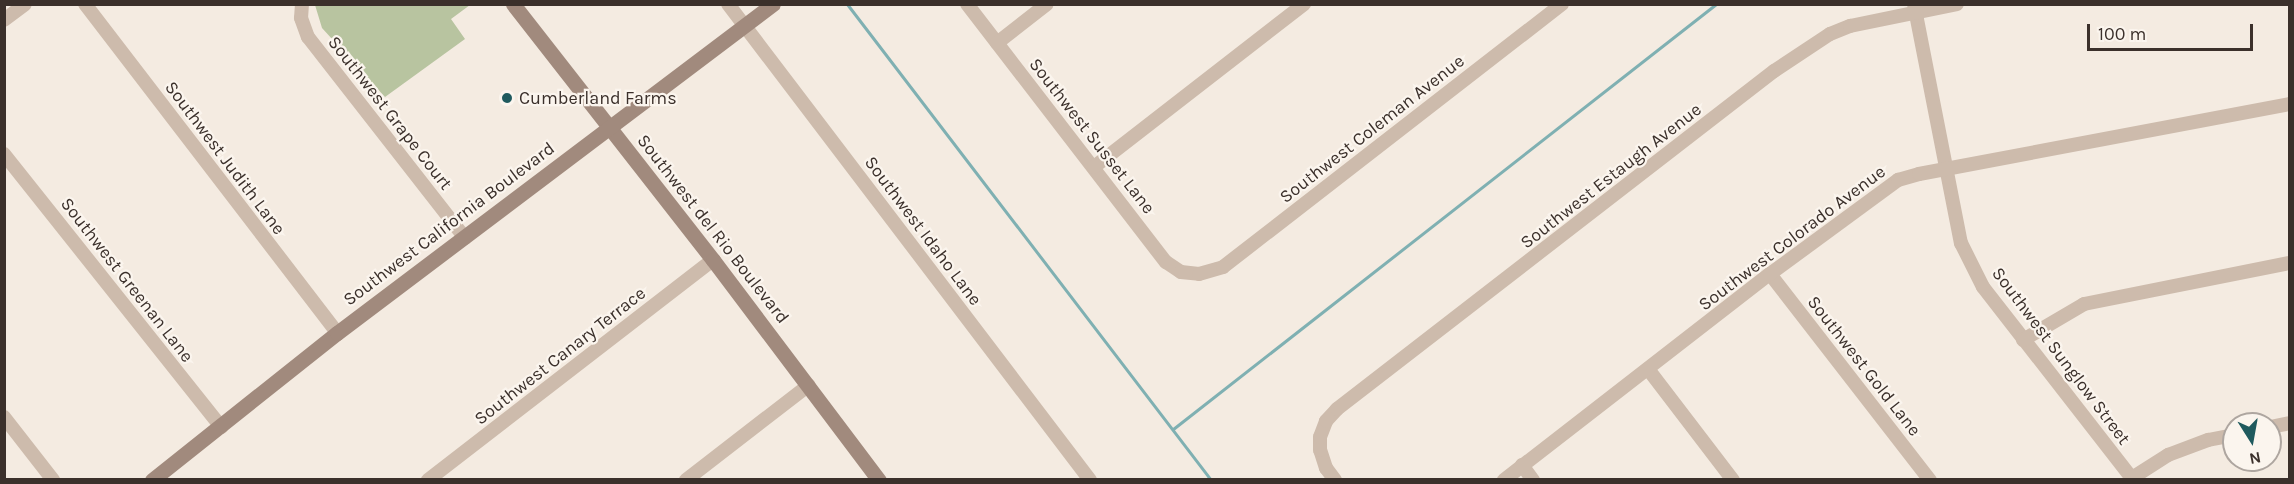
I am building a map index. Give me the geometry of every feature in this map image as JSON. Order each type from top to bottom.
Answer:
[{"type":"street","points":[[4,20],[25,4]]},
{"type":"street","name":"Southwest Judith Lane","points":[[85,4],[337,333]]},
{"type":"street","name":"Southwest Grape Court","points":[[302,4],[302,18],[308,37],[465,238]]},
{"type":"street","name":"Southwest del Rio Boulevard","points":[[513,4],[713,260],[879,480]]},
{"type":"street","name":"Southwest Idaho Lane","points":[[728,4],[1090,480]]},
{"type":"street","name":"Southwest California Boulevard","points":[[152,480],[337,333],[773,4]]},
{"type":"street","name":"Southwest Susset Lane","points":[[967,4],[1166,262],[1181,273],[1199,274]]},
{"type":"street","points":[[998,43],[1047,4]]},
{"type":"street","points":[[1094,167],[1304,4]]},
{"type":"street","name":"Southwest Coleman Avenue","points":[[1199,274],[1223,267],[1562,4]]},
{"type":"street","name":"Southwest Estaugh Avenue","points":[[1335,480],[1326,468],[1320,450],[1320,436],[1326,421],[1337,409],[1806,48],[1850,26],[1915,8],[1957,4]]},
{"type":"street","name":"Southwest Sunglow Street","points":[[1915,8],[1961,243],[1983,287],[2132,479]]},
{"type":"street","name":"Southwest Colorado Avenue","points":[[1504,480],[1770,274],[1898,180],[1946,168],[2289,104]]},
{"type":"street","name":"Southwest Greenan Lane","points":[[4,154],[221,427]]},
{"type":"street","name":"Southwest Canary Terrace","points":[[428,480],[713,260]]},
{"type":"street","points":[[2023,340],[2084,304],[2289,263]]},
{"type":"street","name":"Southwest Gold Lane","points":[[1770,274],[1930,480]]},
{"type":"street","points":[[1648,369],[1733,480]]},
{"type":"street","points":[[686,480],[809,385]]},
{"type":"street","points":[[4,417],[53,480]]},
{"type":"street","points":[[2132,479],[2168,455],[2208,440],[2222,437]]},
{"type":"street","points":[[1522,465],[1533,480]]},
{"type":"green space","points":[[315,4],[470,5],[451,19],[465,39],[385,97],[322,28]]},
{"type":"waterway","points":[[847,4],[1211,480]]},
{"type":"waterway","points":[[1173,429],[1716,4]]},
{"type":"place","name":"Cumberland Farms","points":[[507,98]]}]
